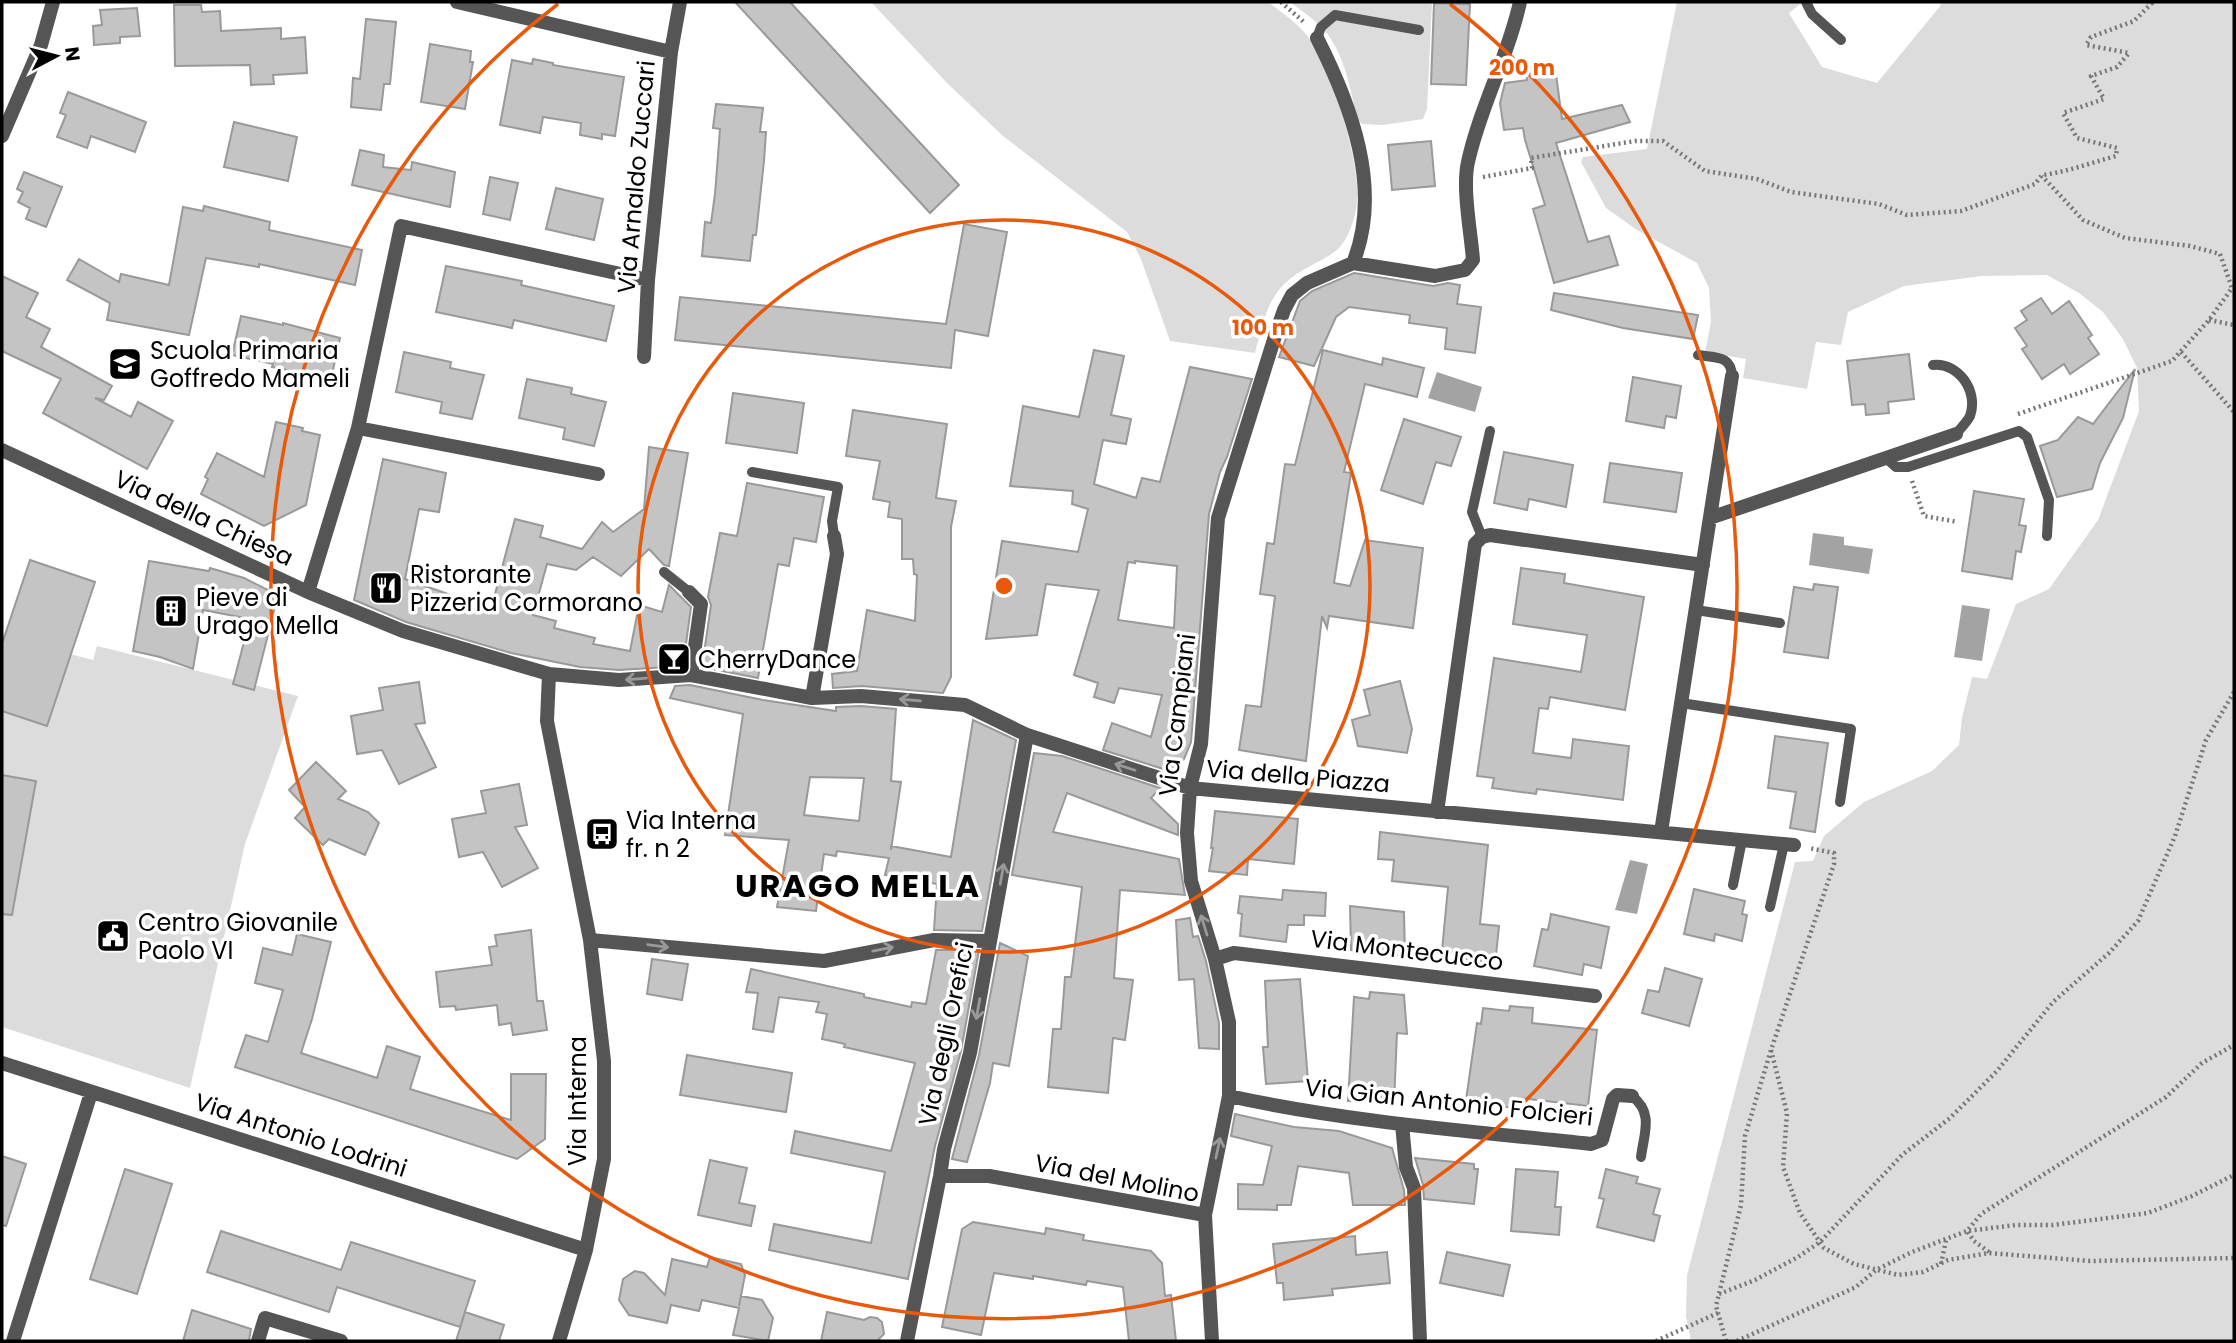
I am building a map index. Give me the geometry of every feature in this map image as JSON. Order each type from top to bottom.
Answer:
[{"type":"street","points":[[2,136],[41,45],[53,2]]},
{"type":"street","points":[[457,2],[510,8],[671,52]]},
{"type":"street","name":"Via Arnaldo Zuccari","points":[[644,357],[648,280],[671,52],[680,2]]},
{"type":"street","points":[[1317,37],[1340,83],[1353,127],[1366,191],[1362,240],[1353,263],[1435,276],[1465,270],[1473,260],[1467,163],[1479,120],[1515,24],[1520,2]]},
{"type":"street","points":[[308,592],[358,428],[401,226],[648,280]]},
{"type":"street","name":"Via Campiani","points":[[1205,1215],[1229,1096],[1230,1022],[1215,959],[1191,881],[1187,833],[1190,788],[1201,744],[1218,518],[1284,310],[1292,295],[1307,283],[1353,263]]},
{"type":"street","points":[[1661,831],[1732,376]]},
{"type":"street","points":[[358,428],[598,474]]},
{"type":"street","points":[[1710,518],[1956,434]]},
{"type":"street","name":"Via della Chiesa","points":[[2,450],[308,592],[403,631],[549,674]]},
{"type":"street","points":[[1437,812],[1475,544],[1482,537],[1490,535],[1703,565]]},
{"type":"street","points":[[812,698],[837,554],[834,536]]},
{"type":"street","points":[[689,592],[701,604],[691,675]]},
{"type":"street","name":"Via della Piazza","points":[[549,674],[619,680],[691,675],[812,698],[861,696],[965,705],[1027,735],[1190,788],[1789,845]]},
{"type":"street","name":"Via Interna","points":[[549,674],[547,721],[590,940],[604,1061],[604,1159],[586,1250],[559,1341]]},
{"type":"street","name":"Via degli Orefici","points":[[906,1341],[944,1149],[970,1053],[1027,735]]},
{"type":"street","points":[[590,940],[824,961],[934,940],[989,941]]},
{"type":"street","name":"Via Montecucco","points":[[1215,959],[1234,953],[1595,996]]},
{"type":"street","name":"Via Antonio Lodrini","points":[[2,1063],[586,1250]]},
{"type":"street","points":[[13,1341],[91,1093]]},
{"type":"street","name":"Via Gian Antonio Folcieri","points":[[1229,1096],[1277,1107],[1402,1124],[1591,1144],[1602,1140],[1613,1099],[1617,1095],[1632,1096]]},
{"type":"street","points":[[1402,1124],[1406,1167],[1414,1188],[1420,1341]]},
{"type":"street","name":"Via del Molino","points":[[940,1176],[989,1176],[1205,1215],[1212,1341]]},
{"type":"street","points":[[258,1341],[265,1318],[341,1341]]},
{"type":"lane","points":[[1806,2],[1812,14],[1841,40]]},
{"type":"lane","points":[[1317,37],[1321,27],[1335,15],[1419,30]]},
{"type":"lane","points":[[1698,355],[1728,361],[1732,365],[1732,376]]},
{"type":"lane","points":[[1933,365],[1943,364],[1953,368],[1960,373],[1967,386],[1972,402],[1970,416],[1956,434]]},
{"type":"lane","points":[[1482,537],[1472,512],[1490,431]]},
{"type":"lane","points":[[1887,459],[1896,467],[1908,467],[2019,431],[2027,437],[2049,500],[2047,536]]},
{"type":"lane","points":[[752,472],[838,487],[832,522],[834,536]]},
{"type":"lane","points":[[664,572],[689,592]]},
{"type":"lane","points":[[1696,610],[1780,623]]},
{"type":"lane","points":[[1681,704],[1851,729],[1840,802]]},
{"type":"lane","points":[[1733,885],[1742,840]]},
{"type":"lane","points":[[1770,907],[1789,845]]},
{"type":"lane","points":[[1632,1096],[1642,1104],[1647,1116],[1641,1157]]},
{"type":"path","points":[[1282,2],[1302,19],[1317,37]]},
{"type":"path","points":[[1466,180],[1532,168],[1531,158],[1635,141],[1663,141],[1705,171],[1757,179],[1791,192],[1879,204],[1907,215],[1961,211],[2035,184],[2042,175],[2070,171],[2116,156],[2117,148],[2077,138],[2063,113],[2104,99],[2091,76],[2117,67],[2129,53],[2086,45],[2091,37],[2134,21],[2152,3],[2147,2]]},
{"type":"path","points":[[2008,417],[2172,361],[2209,320],[2232,288],[2220,254],[2190,246],[2125,238],[2083,220],[2042,175]]},
{"type":"path","points":[[2209,320],[2234,324]]},
{"type":"path","points":[[2181,352],[2234,412]]},
{"type":"path","points":[[1908,467],[1924,516],[1958,522]]},
{"type":"path","points":[[1719,1294],[1755,1280],[1820,1242],[1902,1155],[1950,1118],[1997,1071],[2053,1002],[2109,953],[2138,921],[2175,835],[2206,740],[2234,692]]},
{"type":"path","points":[[1726,1341],[1716,1306],[1741,1205],[1745,1136],[1834,864],[1834,853]]},
{"type":"path","points":[[1967,1231],[1981,1214],[2166,1097],[2202,1063],[2234,1045]]},
{"type":"path","points":[[1771,1050],[1787,1113],[1783,1167],[1800,1213],[1825,1248],[1854,1264],[1898,1275],[1923,1272],[1948,1260],[1989,1253],[2090,1261],[2234,1258]]},
{"type":"path","points":[[1737,1341],[1856,1287],[1876,1270],[1967,1231],[2016,1225],[2053,1225],[2148,1213],[2192,1196],[2234,1175]]},
{"type":"path","points":[[1967,1231],[1974,1241],[1989,1253]]},
{"type":"path","points":[[1941,1264],[1946,1239]]},
{"type":"path","points":[[1656,1341],[1718,1313]]},
{"type":"shaded area","points":[[871,2],[1268,2],[1293,21],[1309,38],[1322,59],[1336,95],[1348,134],[1357,187],[1356,211],[1348,234],[1336,251],[1282,286],[1270,305],[1255,353],[1170,341],[1141,259],[1127,232],[1003,136],[948,84]]},
{"type":"shaded area","points":[[1290,2],[1432,2],[1427,109],[1423,119],[1383,125],[1362,124],[1357,118],[1344,67],[1331,39],[1317,23]]},
{"type":"shaded area","points":[[1677,2],[1803,2],[1789,13],[1822,67],[1877,83],[1941,5],[1939,2],[2234,2],[2234,1341],[1691,1341],[1686,1316],[1687,1275],[1795,862],[1813,861],[1824,836],[1864,802],[1932,771],[1959,745],[1962,718],[1972,677],[1987,679],[2016,604],[2049,589],[2098,520],[2139,411],[2137,368],[2123,339],[2103,312],[2079,293],[2047,275],[1982,276],[1904,286],[1848,312],[1841,345],[1816,342],[1807,389],[1743,378],[1746,359],[1705,352],[1711,322],[1709,288],[1697,263],[1637,230],[1606,208],[1581,162],[1583,157],[1647,149]]},
{"type":"shaded area","points":[[1437,372],[1482,387],[1475,412],[1428,398]]},
{"type":"shaded area","points":[[1813,533],[1844,537],[1844,545],[1873,549],[1869,574],[1809,565]]},
{"type":"shaded area","points":[[1962,605],[1990,609],[1982,661],[1954,657]]},
{"type":"shaded area","name":"Centro Giovanile Paolo VI","points":[[97,646],[298,696],[245,844],[190,1088],[2,1027],[2,711],[47,726],[70,654],[93,660]]},
{"type":"shaded area","points":[[1630,860],[1648,864],[1637,914],[1615,910]]},
{"type":"building","points":[[735,2],[790,2],[959,185],[930,213]]},
{"type":"building","points":[[1434,3],[1470,4],[1466,85],[1431,84]]},
{"type":"building","points":[[174,5],[201,5],[202,12],[220,11],[221,31],[281,28],[281,39],[305,37],[307,73],[273,75],[274,84],[251,85],[250,65],[175,66]]},
{"type":"building","points":[[137,8],[140,36],[120,37],[120,43],[94,45],[93,26],[102,25],[100,10]]},
{"type":"building","points":[[366,19],[396,22],[390,84],[384,84],[381,110],[351,107],[353,78],[360,79]]},
{"type":"building","points":[[430,44],[471,51],[470,62],[473,62],[465,109],[421,102]]},
{"type":"building","points":[[533,59],[624,77],[615,136],[602,134],[602,139],[580,135],[581,123],[543,117],[540,133],[500,125],[512,60],[532,64]]},
{"type":"building","points":[[1555,67],[1562,119],[1622,105],[1630,122],[1556,143],[1588,242],[1609,236],[1618,265],[1554,283],[1533,209],[1545,205],[1523,128],[1504,130],[1500,103],[1505,83],[1527,80],[1526,70]]},
{"type":"building","points":[[68,92],[146,122],[135,152],[91,136],[87,148],[57,137],[66,115],[60,113]]},
{"type":"building","points":[[716,104],[763,108],[760,132],[766,132],[764,161],[756,235],[753,235],[750,261],[702,256],[705,222],[711,223],[715,194],[720,129],[713,128]]},
{"type":"building","points":[[234,122],[297,137],[288,181],[224,167]]},
{"type":"building","points":[[1431,141],[1435,186],[1392,190],[1388,145]]},
{"type":"building","points":[[360,150],[384,155],[383,167],[411,170],[412,162],[455,172],[450,207],[352,185]]},
{"type":"building","points":[[24,172],[62,187],[46,227],[26,219],[30,208],[18,202],[23,192],[17,189]]},
{"type":"building","points":[[490,177],[518,183],[510,220],[483,214]]},
{"type":"building","points":[[556,188],[603,199],[594,240],[546,229]]},
{"type":"building","points":[[204,206],[270,222],[269,230],[362,250],[355,285],[259,264],[259,267],[206,258],[189,335],[107,320],[110,303],[67,280],[79,259],[119,282],[121,274],[169,285],[183,207],[203,211]]},
{"type":"building","points":[[964,224],[1007,232],[988,336],[955,330],[951,368],[675,340],[680,297],[946,324]]},
{"type":"building","points":[[446,266],[522,281],[521,285],[614,306],[606,341],[514,320],[512,328],[436,312]]},
{"type":"building","points":[[1354,273],[1433,286],[1448,283],[1460,285],[1457,304],[1481,307],[1475,353],[1445,349],[1447,328],[1409,323],[1410,315],[1349,307],[1336,317],[1314,366],[1279,357],[1300,301],[1312,291]]},
{"type":"building","points":[[2,276],[38,293],[26,317],[50,329],[41,347],[112,386],[104,400],[95,398],[131,417],[138,402],[173,421],[147,469],[43,413],[61,379],[2,351]]},
{"type":"building","points":[[1554,293],[1698,315],[1693,339],[1623,328],[1551,310]]},
{"type":"building","points":[[2041,298],[2052,314],[2069,301],[2092,335],[2088,338],[2099,354],[2070,374],[2064,364],[2042,379],[2022,349],[2027,346],[2015,328],[2027,320],[2021,311]]},
{"type":"building","points":[[241,316],[283,323],[340,338],[331,379],[272,367],[273,364],[232,355]]},
{"type":"building","points":[[1094,350],[1124,356],[1111,415],[1131,419],[1126,444],[1103,440],[1094,484],[1136,498],[1142,478],[1160,482],[1190,367],[1252,379],[1220,472],[1209,514],[1191,742],[1184,759],[1173,772],[1103,750],[1112,723],[1151,737],[1162,695],[1119,688],[1114,703],[1094,697],[1098,683],[1074,675],[1099,590],[1046,584],[1037,635],[986,639],[1002,541],[1078,552],[1088,509],[1072,504],[1073,491],[1010,486],[1023,406],[1079,417]],"holes":[[[1128,562],[1177,566],[1174,628],[1118,620]]]},
{"type":"building","points":[[1323,350],[1382,365],[1383,358],[1424,368],[1417,397],[1365,384],[1344,472],[1351,473],[1334,583],[1350,586],[1365,540],[1423,548],[1413,628],[1329,616],[1327,628],[1322,616],[1306,761],[1239,750],[1246,705],[1261,707],[1275,596],[1260,594],[1267,543],[1274,544],[1285,464],[1295,465]]},
{"type":"building","points":[[404,352],[451,362],[450,368],[484,375],[472,419],[440,413],[442,402],[396,392]]},
{"type":"building","points":[[1909,354],[1914,399],[1888,402],[1889,413],[1866,415],[1865,404],[1852,405],[1847,361]]},
{"type":"building","points":[[2135,369],[2123,418],[2100,463],[2092,489],[2057,497],[2040,446],[2058,440],[2078,417],[2093,424]]},
{"type":"building","points":[[1633,377],[1681,386],[1676,418],[1666,416],[1664,428],[1626,421]]},
{"type":"building","points":[[527,379],[572,388],[571,394],[606,402],[594,446],[563,439],[565,428],[519,418]]},
{"type":"building","points":[[733,393],[804,403],[797,453],[726,443]]},
{"type":"building","points":[[853,410],[947,424],[936,498],[956,501],[951,527],[951,677],[943,693],[862,686],[833,688],[832,674],[857,671],[867,610],[915,621],[917,575],[914,574],[913,559],[902,559],[902,519],[888,517],[890,502],[873,499],[880,461],[846,456]]},
{"type":"building","points":[[1404,419],[1461,437],[1451,466],[1436,462],[1423,504],[1381,490]]},
{"type":"building","points":[[276,422],[320,435],[306,505],[264,526],[201,494],[208,479],[205,477],[217,453],[264,477]]},
{"type":"building","points":[[649,447],[688,453],[669,566],[664,565],[649,549],[621,576],[593,557],[576,570],[547,564],[533,615],[556,621],[554,628],[595,638],[593,644],[630,651],[639,605],[662,612],[669,585],[691,607],[683,666],[619,670],[580,667],[511,653],[406,622],[354,600],[383,459],[446,473],[439,512],[419,509],[405,579],[491,609],[515,519],[543,526],[540,537],[582,549],[602,522],[613,532],[644,509]]},
{"type":"building","points":[[1504,452],[1573,465],[1566,507],[1529,499],[1527,510],[1494,503]]},
{"type":"building","points":[[1610,463],[1682,473],[1676,512],[1604,502]]},
{"type":"building","points":[[747,483],[824,497],[816,542],[794,538],[789,566],[778,564],[758,678],[702,667],[711,605],[708,597],[720,533],[737,536]]},
{"type":"building","points":[[1974,491],[2024,499],[2019,525],[2026,526],[2021,552],[2016,551],[2012,579],[1962,571]]},
{"type":"building","points":[[30,560],[95,582],[47,726],[2,711],[2,644]]},
{"type":"building","points":[[149,561],[209,571],[210,568],[244,578],[278,595],[254,690],[233,684],[250,619],[203,610],[193,669],[133,651]]},
{"type":"building","points":[[1521,568],[1565,574],[1564,583],[1644,597],[1625,710],[1550,697],[1548,709],[1539,708],[1533,753],[1571,758],[1573,739],[1629,746],[1623,800],[1537,789],[1536,794],[1492,788],[1494,778],[1477,776],[1494,658],[1581,672],[1587,635],[1513,624]]},
{"type":"building","points":[[1814,584],[1838,587],[1828,658],[1784,652],[1794,587],[1813,590]]},
{"type":"building","points":[[1400,681],[1412,729],[1407,753],[1358,746],[1352,720],[1370,715],[1364,690]]},
{"type":"building","points":[[419,682],[425,723],[415,724],[436,767],[399,784],[382,750],[357,754],[351,716],[383,710],[379,688]]},
{"type":"building","points":[[690,685],[836,711],[836,707],[861,706],[896,709],[891,781],[901,782],[892,846],[951,857],[973,720],[1016,740],[982,931],[934,930],[937,884],[885,875],[889,858],[837,851],[836,856],[824,854],[816,911],[777,907],[789,840],[725,835],[743,714],[670,698],[675,686]],"holes":[[[810,777],[864,778],[859,821],[804,815]]]},
{"type":"building","points":[[1775,736],[1828,743],[1815,832],[1790,828],[1796,792],[1768,788]]},
{"type":"building","points":[[1034,753],[1062,756],[1160,788],[1151,798],[1178,824],[1178,835],[1067,793],[1053,832],[1179,859],[1185,895],[1120,890],[1114,978],[1133,980],[1125,1040],[1113,1038],[1108,1093],[1048,1087],[1053,1029],[1061,1029],[1065,977],[1071,977],[1082,887],[1012,875]]},
{"type":"building","points":[[316,762],[346,791],[338,799],[368,812],[379,823],[365,855],[329,839],[323,845],[295,818],[305,807],[289,790]]},
{"type":"building","points":[[2,775],[36,781],[12,915],[2,914]]},
{"type":"building","points":[[519,784],[527,825],[515,827],[538,868],[502,887],[483,852],[459,857],[452,819],[486,813],[481,791]]},
{"type":"building","points":[[1215,811],[1298,819],[1294,864],[1248,859],[1247,875],[1209,871]]},
{"type":"building","points":[[1380,832],[1488,845],[1480,924],[1499,926],[1496,956],[1482,955],[1481,961],[1459,959],[1459,953],[1442,951],[1448,887],[1392,881],[1394,860],[1378,859]]},
{"type":"building","points":[[1694,889],[1745,901],[1742,914],[1747,915],[1742,941],[1715,934],[1714,941],[1684,934]]},
{"type":"building","points":[[1283,890],[1326,893],[1325,916],[1304,915],[1304,925],[1288,925],[1286,942],[1240,936],[1240,896],[1282,900]]},
{"type":"building","points":[[1350,906],[1404,912],[1405,956],[1351,950]]},
{"type":"building","points":[[1551,914],[1609,927],[1601,968],[1584,964],[1582,975],[1534,966],[1542,929],[1548,930]]},
{"type":"building","points":[[1190,918],[1193,937],[1198,936],[1206,961],[1219,1023],[1219,1049],[1199,1048],[1194,979],[1179,980],[1176,920]]},
{"type":"building","points":[[531,930],[537,1001],[543,1001],[547,1030],[513,1035],[511,1023],[499,1025],[497,1005],[456,1010],[455,1006],[440,1007],[436,972],[492,965],[489,947],[497,946],[495,935]]},
{"type":"building","points":[[297,934],[331,942],[301,1053],[377,1078],[387,1046],[420,1057],[410,1089],[511,1120],[511,1074],[546,1074],[545,1139],[517,1159],[235,1067],[246,1035],[268,1042],[283,990],[255,983],[263,948],[292,955]]},
{"type":"building","points":[[1000,943],[1028,956],[1009,1066],[993,1063],[990,1083],[967,1162],[952,1159],[979,1055]]},
{"type":"building","points":[[936,950],[979,950],[961,1051],[935,1146],[908,1279],[769,1250],[774,1224],[871,1243],[885,1172],[791,1153],[795,1131],[891,1151],[915,1063],[844,1047],[845,1044],[822,1039],[827,1014],[816,1012],[819,1002],[779,997],[773,1032],[753,1029],[758,993],[746,992],[751,969],[911,1007],[912,1002],[926,1004]]},
{"type":"building","points":[[652,959],[688,964],[682,1000],[647,994]]},
{"type":"building","points":[[1665,968],[1702,979],[1689,1026],[1642,1013],[1648,990],[1659,992]]},
{"type":"building","points":[[1300,979],[1308,1081],[1266,1084],[1263,1047],[1268,1047],[1265,981]]},
{"type":"building","points":[[1370,992],[1404,995],[1407,1034],[1397,1033],[1394,1103],[1348,1101],[1354,997],[1369,999]]},
{"type":"building","points":[[1510,1006],[1533,1008],[1532,1023],[1597,1030],[1588,1106],[1519,1098],[1518,1109],[1466,1100],[1477,1023],[1481,1024],[1483,1008],[1509,1011]]},
{"type":"building","points":[[687,1055],[792,1073],[786,1112],[680,1095]]},
{"type":"building","points":[[1235,1114],[1294,1127],[1339,1131],[1392,1148],[1404,1190],[1405,1205],[1353,1205],[1349,1173],[1298,1166],[1291,1205],[1277,1205],[1277,1210],[1238,1209],[1238,1184],[1263,1185],[1272,1146],[1231,1136]]},
{"type":"building","points":[[2,1156],[26,1164],[6,1226],[2,1225]]},
{"type":"building","points":[[1415,1158],[1474,1164],[1474,1169],[1478,1169],[1474,1204],[1424,1199]]},
{"type":"building","points":[[710,1160],[747,1168],[739,1203],[755,1206],[751,1226],[698,1215]]},
{"type":"building","points":[[125,1169],[172,1184],[137,1294],[90,1279]]},
{"type":"building","points":[[1516,1169],[1558,1172],[1555,1207],[1561,1207],[1559,1235],[1511,1231]]},
{"type":"building","points":[[1606,1169],[1638,1177],[1636,1183],[1660,1189],[1653,1214],[1660,1216],[1654,1241],[1597,1227],[1604,1199],[1599,1198]]},
{"type":"building","points":[[973,1222],[1045,1234],[1046,1228],[1084,1235],[1083,1240],[1151,1251],[1162,1263],[1165,1296],[1171,1295],[1176,1341],[1129,1341],[1123,1287],[994,1273],[981,1335],[942,1327],[962,1229]]},
{"type":"building","points":[[221,1231],[341,1270],[351,1242],[475,1281],[460,1327],[337,1287],[329,1312],[207,1272]]},
{"type":"building","points":[[1355,1236],[1356,1255],[1387,1252],[1390,1283],[1332,1289],[1333,1295],[1284,1300],[1283,1283],[1277,1283],[1273,1244]]},
{"type":"building","points":[[1447,1252],[1510,1265],[1503,1296],[1440,1283]]},
{"type":"building","points":[[710,1257],[741,1264],[745,1275],[739,1306],[741,1296],[762,1300],[773,1318],[768,1341],[733,1335],[739,1308],[702,1300],[699,1311],[671,1305],[667,1323],[629,1315],[619,1300],[623,1279],[635,1271],[644,1273],[665,1295],[672,1259],[707,1267]]},
{"type":"building","points":[[192,1310],[251,1329],[249,1341],[183,1341]]},
{"type":"building","points":[[465,1312],[504,1325],[499,1341],[456,1341]]},
{"type":"building","points":[[827,1312],[864,1320],[877,1318],[882,1322],[884,1334],[877,1341],[821,1341]]},
{"type":"place","name":"Scuola Primaria Goffredo Mameli","points":[[125,364]]},
{"type":"place","name":"Ristorante Pizzeria Cormorano","points":[[386,588]]},
{"type":"place","name":"Pieve di Urago Mella","points":[[171,611]]},
{"type":"place","name":"CherryDance","points":[[674,659]]},
{"type":"place","name":"Via Interna fr. n 2","points":[[602,834]]},
{"type":"place","name":"Centro Giovanile Paolo VI","points":[[113,936]]},
{"type":"district","name":"URAGO MELLA","points":[[858,885]]}]
